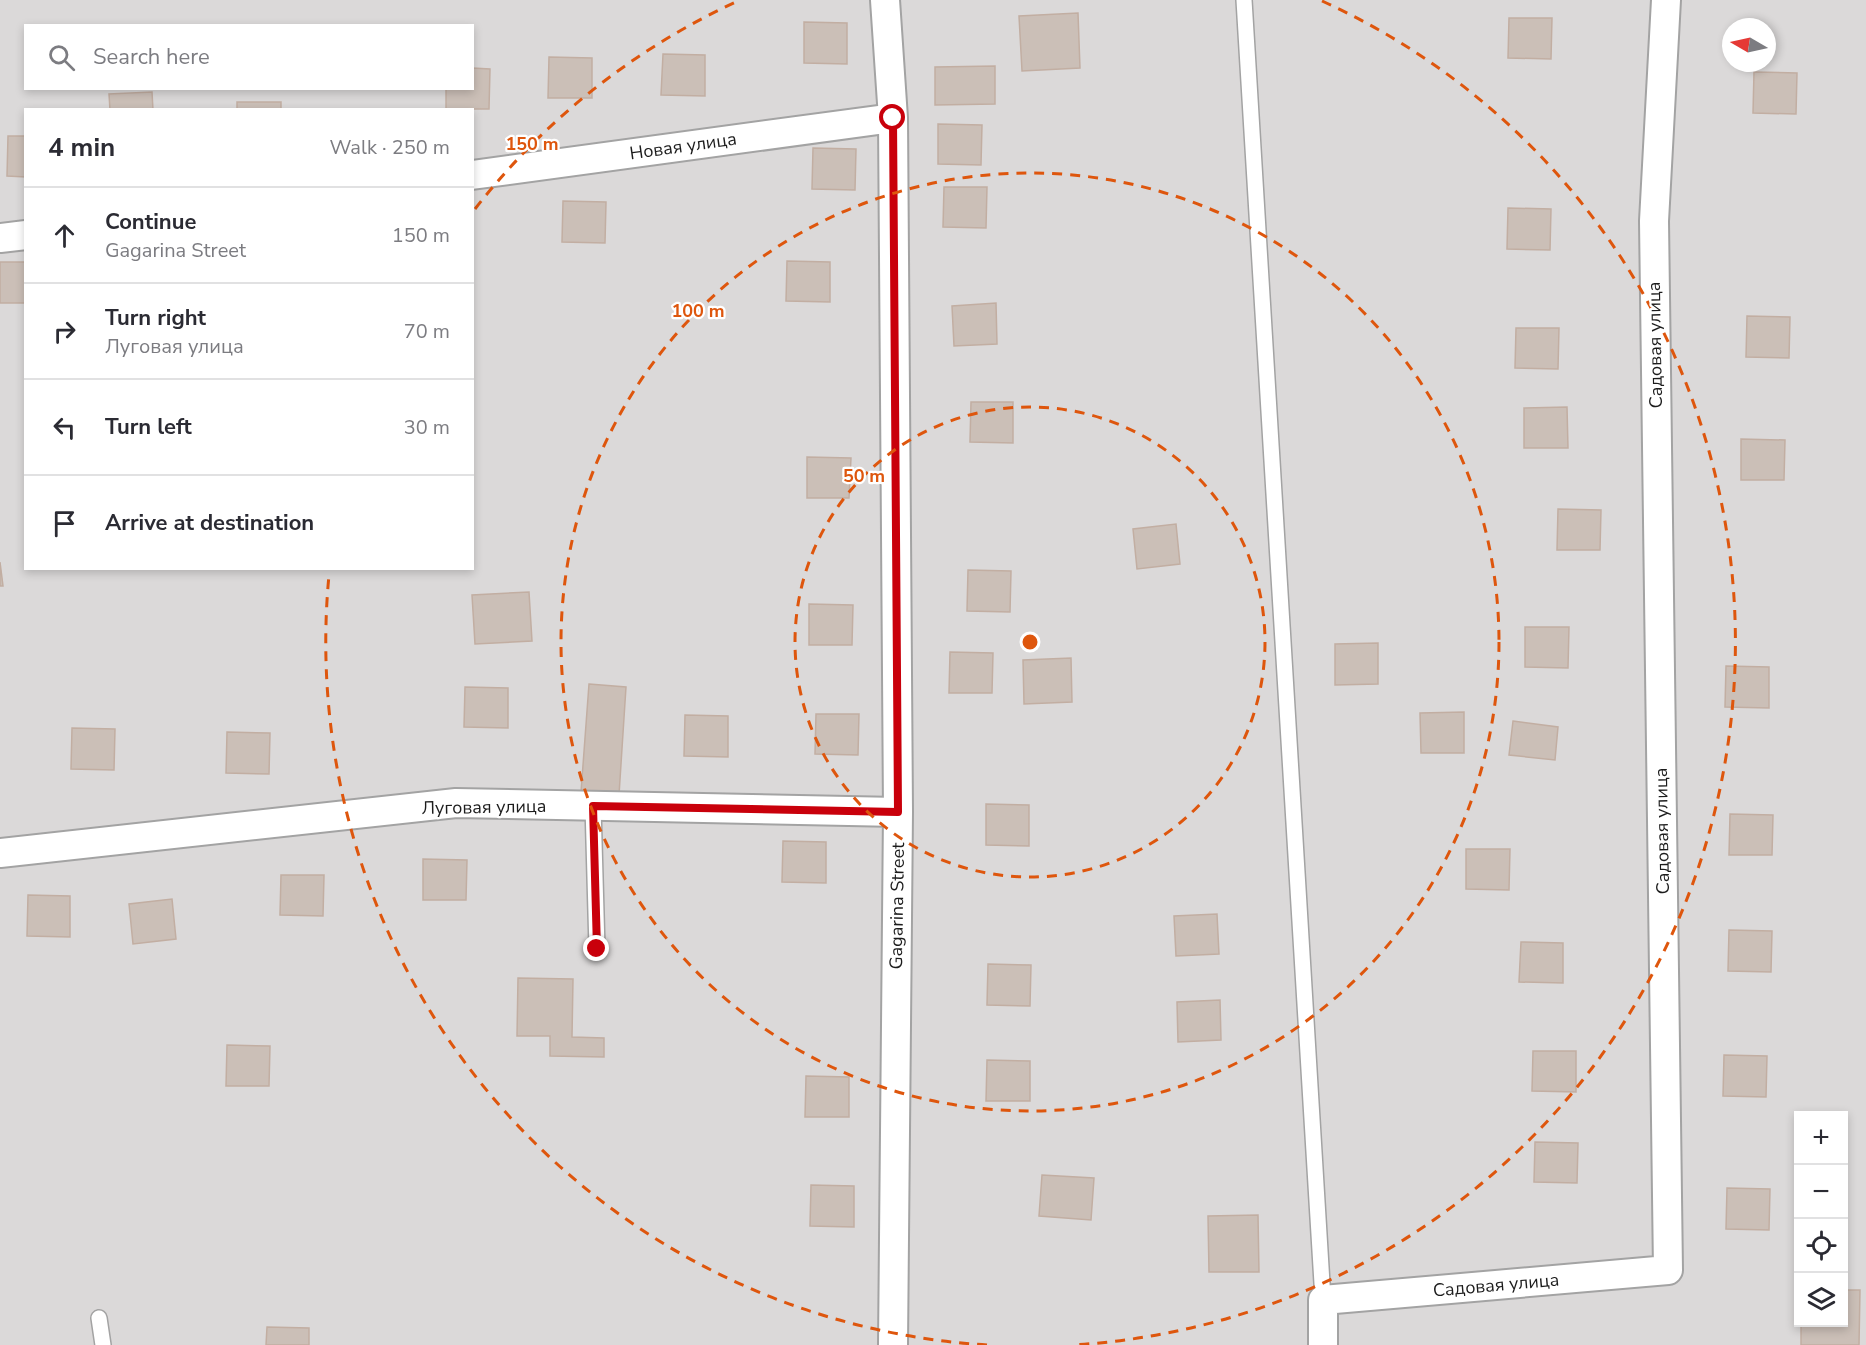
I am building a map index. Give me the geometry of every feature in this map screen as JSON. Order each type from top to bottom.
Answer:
[{"type":"street","name":"Gagarina Street","points":[[885,0],[893,118],[898,812],[893,1345]]},
{"type":"street","name":"Садовая улица","points":[[1323,1300],[1668,1270],[1654,221],[1666,0]]},
{"type":"street","name":"Новая улица","points":[[474,175],[893,118]]},
{"type":"street","points":[[0,238],[24,235]]},
{"type":"street","name":"Луговая улица","points":[[0,853],[456,803],[898,812]]},
{"type":"street","points":[[1323,1300],[1323,1345]]},
{"type":"lane","points":[[1244,0],[1323,1300]]},
{"type":"lane","points":[[593,806],[597,949]]},
{"type":"lane","points":[[99,1318],[103,1345]]},
{"type":"shaded area","points":[[0,0],[1866,0],[1866,1345],[0,1345]]},
{"type":"building","points":[[1078,13],[1080,68],[1022,71],[1019,16]]},
{"type":"building","points":[[1509,18],[1552,18],[1551,59],[1508,58]]},
{"type":"building","points":[[804,22],[847,23],[847,64],[804,63]]},
{"type":"building","points":[[663,54],[705,55],[705,96],[661,95]]},
{"type":"building","points":[[549,57],[592,58],[592,98],[548,98]]},
{"type":"building","points":[[995,66],[995,104],[935,105],[935,67]]},
{"type":"building","points":[[474,68],[490,69],[489,109],[446,108],[446,90],[474,90]]},
{"type":"building","points":[[1754,72],[1797,73],[1796,114],[1753,113]]},
{"type":"building","points":[[152,92],[153,108],[110,108],[109,94]]},
{"type":"building","points":[[237,102],[281,102],[281,108],[237,108]]},
{"type":"building","points":[[938,124],[982,125],[981,165],[938,164]]},
{"type":"building","points":[[8,136],[24,136],[24,177],[7,176]]},
{"type":"building","points":[[813,148],[856,149],[855,190],[812,189]]},
{"type":"building","points":[[944,187],[987,187],[986,228],[943,227]]},
{"type":"building","points":[[563,201],[606,202],[605,243],[562,242]]},
{"type":"building","points":[[1508,208],[1551,209],[1550,250],[1507,249]]},
{"type":"building","points":[[787,261],[830,262],[830,302],[786,301]]},
{"type":"building","points":[[0,262],[24,262],[24,303],[0,303]]},
{"type":"building","points":[[996,303],[997,344],[954,346],[952,306]]},
{"type":"building","points":[[1747,316],[1790,317],[1789,358],[1746,357]]},
{"type":"building","points":[[1516,328],[1559,328],[1558,369],[1515,368]]},
{"type":"building","points":[[971,402],[1013,402],[1013,443],[970,442]]},
{"type":"building","points":[[1567,407],[1568,448],[1524,448],[1524,408]]},
{"type":"building","points":[[1741,439],[1785,440],[1784,480],[1741,480]]},
{"type":"building","points":[[807,457],[851,458],[849,498],[807,498]]},
{"type":"building","points":[[1558,509],[1601,510],[1600,550],[1557,550]]},
{"type":"building","points":[[1176,524],[1180,564],[1137,569],[1133,529]]},
{"type":"building","points":[[0,562],[3,586],[0,586]]},
{"type":"building","points":[[968,570],[1011,571],[1010,612],[967,611]]},
{"type":"building","points":[[529,592],[532,641],[475,644],[472,595]]},
{"type":"building","points":[[809,604],[853,605],[852,645],[809,645]]},
{"type":"building","points":[[1525,627],[1569,627],[1568,668],[1525,667]]},
{"type":"building","points":[[1378,643],[1378,684],[1335,685],[1335,644]]},
{"type":"building","points":[[950,652],[993,653],[992,693],[949,693]]},
{"type":"building","points":[[1071,658],[1072,702],[1024,704],[1023,660]]},
{"type":"building","points":[[1726,666],[1769,667],[1769,708],[1725,707]]},
{"type":"building","points":[[589,684],[626,687],[619,795],[581,792]]},
{"type":"building","points":[[465,687],[508,688],[508,728],[464,727]]},
{"type":"building","points":[[1464,712],[1464,753],[1421,753],[1420,713]]},
{"type":"building","points":[[816,714],[859,714],[858,755],[815,754]]},
{"type":"building","points":[[685,715],[728,716],[728,757],[684,756]]},
{"type":"building","points":[[1513,721],[1558,727],[1555,760],[1509,755]]},
{"type":"building","points":[[72,728],[115,729],[114,770],[71,769]]},
{"type":"building","points":[[227,732],[270,733],[269,774],[226,773]]},
{"type":"building","points":[[986,804],[1029,805],[1029,846],[986,845]]},
{"type":"building","points":[[1730,814],[1773,815],[1772,855],[1729,855]]},
{"type":"building","points":[[783,841],[826,842],[826,883],[782,882]]},
{"type":"building","points":[[1466,849],[1510,849],[1509,890],[1466,889]]},
{"type":"building","points":[[423,859],[467,860],[466,900],[423,900]]},
{"type":"building","points":[[281,875],[324,875],[323,916],[280,915]]},
{"type":"building","points":[[28,895],[70,896],[70,937],[27,936]]},
{"type":"building","points":[[172,899],[176,939],[133,944],[129,904]]},
{"type":"building","points":[[1217,914],[1219,954],[1176,956],[1174,916]]},
{"type":"building","points":[[1729,930],[1772,931],[1771,972],[1728,971]]},
{"type":"building","points":[[1521,942],[1563,943],[1563,983],[1519,982]]},
{"type":"building","points":[[988,964],[1031,965],[1030,1006],[987,1005]]},
{"type":"building","points":[[518,978],[573,979],[572,1037],[604,1038],[604,1057],[550,1056],[550,1036],[517,1036]]},
{"type":"building","points":[[1220,1000],[1221,1040],[1178,1042],[1177,1002]]},
{"type":"building","points":[[227,1045],[270,1046],[269,1086],[226,1086]]},
{"type":"building","points":[[1533,1051],[1576,1051],[1576,1092],[1532,1091]]},
{"type":"building","points":[[1724,1055],[1767,1056],[1766,1097],[1723,1096]]},
{"type":"building","points":[[987,1060],[1030,1061],[1030,1101],[986,1101]]},
{"type":"building","points":[[806,1076],[849,1077],[849,1117],[805,1117]]},
{"type":"building","points":[[1535,1142],[1578,1143],[1577,1183],[1534,1182]]},
{"type":"building","points":[[1042,1175],[1094,1178],[1091,1220],[1039,1216]]},
{"type":"building","points":[[811,1185],[854,1186],[854,1227],[810,1226]]},
{"type":"building","points":[[1727,1188],[1770,1189],[1769,1230],[1726,1229]]},
{"type":"building","points":[[1258,1215],[1259,1272],[1209,1272],[1208,1216]]},
{"type":"building","points":[[1848,1290],[1860,1290],[1859,1345],[1801,1345],[1801,1327],[1848,1327]]},
{"type":"building","points":[[267,1327],[309,1328],[309,1345],[266,1345]]},
{"type":"route","points":[[597,949],[593,806],[898,812],[893,118]]}]
